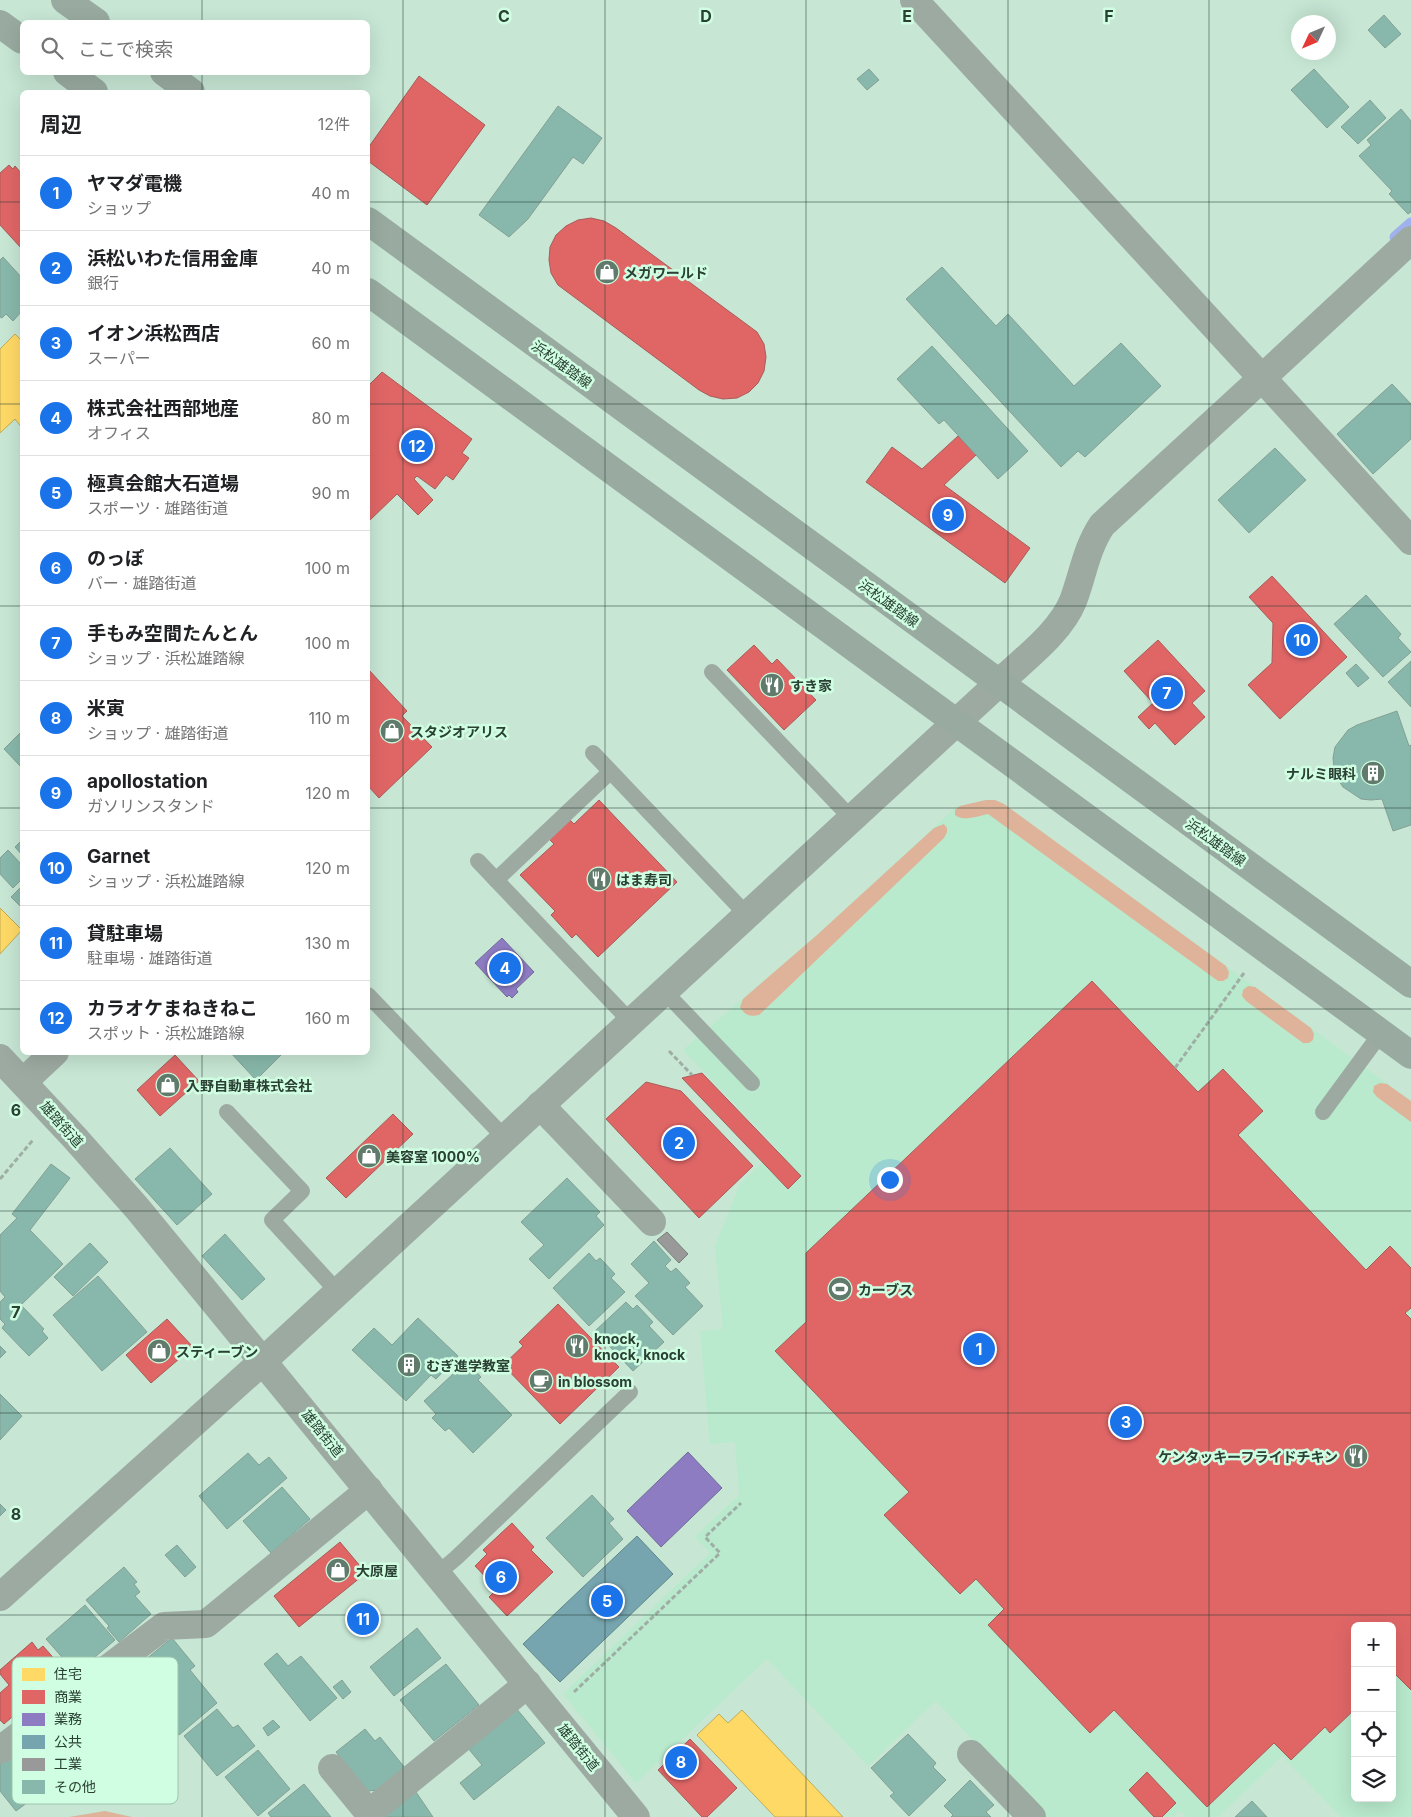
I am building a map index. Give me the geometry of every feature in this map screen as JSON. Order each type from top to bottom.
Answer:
[{"type":"main road","points":[[65,0],[93,20]]},
{"type":"main road","points":[[0,24],[20,39]]},
{"type":"main road","points":[[71,75],[91,90]]},
{"type":"main road","points":[[168,75],[188,90]]},
{"type":"main road","name":"浜松雄踏線","points":[[370,222],[1411,984]]},
{"type":"main road","points":[[370,293],[1411,1055]]},
{"type":"street","points":[[914,0],[1411,540]]},
{"type":"street","points":[[0,1597],[263,1361],[1052,634],[1064,618],[1073,601],[1093,539],[1102,525],[1411,240]]},
{"type":"street","points":[[23,1082],[52,1055]]},
{"type":"street","name":"雄踏街道","points":[[0,1058],[137,1208],[636,1817]]},
{"type":"street","points":[[540,1105],[652,1222]]},
{"type":"street","points":[[123,1657],[164,1626],[206,1624],[369,1490]]},
{"type":"street","points":[[332,1768],[369,1813],[528,1684]]},
{"type":"street","points":[[0,1750],[12,1741]]},
{"type":"street","points":[[971,1754],[1032,1817]]},
{"type":"lane","points":[[712,672],[852,818]]},
{"type":"lane","points":[[593,753],[747,915]]},
{"type":"lane","points":[[496,880],[610,772]]},
{"type":"lane","points":[[478,861],[631,1022]]},
{"type":"lane","points":[[664,991],[752,1083]]},
{"type":"lane","points":[[370,997],[504,1138]]},
{"type":"lane","points":[[1324,1112],[1381,1032]]},
{"type":"lane","points":[[227,1112],[302,1191],[272,1220],[338,1292]]},
{"type":"lane","points":[[437,1574],[630,1392]]},
{"type":"path","points":[[1175,1068],[1245,971]]},
{"type":"path","points":[[669,1051],[692,1075]]},
{"type":"path","points":[[0,1179],[39,1133]]},
{"type":"path","points":[[550,1712],[572,1695],[720,1553],[705,1537],[740,1503]]},
{"type":"shaded area","points":[[986,800],[995,800],[1004,804],[1411,1101],[1411,1817],[1341,1817],[1282,1756],[1218,1817],[1186,1817],[1180,1811],[1173,1817],[1046,1817],[936,1701],[868,1766],[767,1659],[636,1783],[563,1694],[710,1553],[695,1537],[739,1495],[735,1442],[710,1444],[700,1331],[723,1329],[715,1246],[740,1184],[777,1148],[683,1050],[817,935],[956,807]]},
{"type":"shaded area","points":[[986,800],[995,800],[1004,804],[1226,966],[1229,972],[1228,978],[1218,981],[988,814],[966,818],[955,815],[955,810],[960,806]]},
{"type":"shaded area","points":[[944,824],[947,832],[944,838],[759,1015],[748,1015],[744,1012],[740,1007],[743,999],[817,935],[934,828]]},
{"type":"shaded area","points":[[1248,986],[1255,987],[1311,1028],[1314,1034],[1313,1040],[1309,1043],[1303,1043],[1246,1001],[1242,996],[1243,990]]},
{"type":"shaded area","points":[[1380,1083],[1387,1084],[1411,1101],[1411,1122],[1373,1092],[1374,1086]]},
{"type":"shaded area","points":[[105,1811],[132,1817],[69,1817]]},
{"type":"building: 住宅","points":[[15,334],[20,339],[20,425],[15,419],[0,433],[0,349]]},
{"type":"building: 住宅","points":[[0,908],[20,928],[20,932],[0,954]]},
{"type":"building: 住宅","points":[[742,1710],[843,1817],[775,1817],[697,1735],[719,1714],[728,1723]]},
{"type":"building: 商業","points":[[419,76],[485,125],[427,205],[370,162],[370,145]]},
{"type":"building: 商業","points":[[9,165],[13,169],[15,166],[20,172],[20,247],[0,225],[0,173]]},
{"type":"building: 商業","points":[[591,218],[604,221],[616,228],[757,332],[764,344],[766,357],[764,371],[758,383],[749,392],[737,398],[723,399],[710,396],[699,390],[558,285],[551,273],[550,247],[556,235],[566,226],[578,220]]},
{"type":"building: 商業","points":[[382,372],[472,439],[462,453],[469,458],[453,480],[446,475],[435,489],[417,476],[414,479],[433,500],[418,515],[397,494],[370,520],[370,384]]},
{"type":"building: 商業","points":[[958,436],[976,455],[944,485],[1030,548],[1005,583],[866,482],[892,447],[922,469]]},
{"type":"building: 商業","points":[[1272,576],[1347,657],[1280,719],[1248,685],[1272,663],[1273,623],[1249,597]]},
{"type":"building: 商業","points":[[1158,640],[1205,691],[1192,703],[1205,717],[1175,745],[1155,723],[1149,729],[1138,717],[1153,703],[1124,671]]},
{"type":"building: 商業","name":"すき家","points":[[754,645],[772,664],[777,659],[816,700],[784,730],[727,670]]},
{"type":"building: 商業","name":"スタジオアリス","points":[[370,671],[407,711],[402,716],[432,747],[379,798],[370,788]]},
{"type":"building: 商業","name":"はま寿司","points":[[599,800],[677,882],[598,957],[576,934],[572,938],[551,915],[555,911],[520,875],[554,844],[547,837],[568,818],[574,824]]},
{"type":"building: 商業","points":[[1092,981],[1198,1092],[1223,1069],[1263,1111],[1238,1135],[1366,1270],[1390,1246],[1411,1268],[1411,1308],[1405,1313],[1411,1319],[1411,1690],[1396,1675],[1396,1622],[1351,1622],[1351,1713],[1330,1733],[1325,1727],[1291,1760],[1274,1743],[1207,1807],[1114,1710],[1090,1733],[988,1625],[1004,1609],[976,1579],[960,1594],[884,1515],[909,1492],[775,1351],[806,1322],[806,1253]]},
{"type":"building: 商業","name":"入野自動車株式会社","points":[[175,1055],[199,1081],[160,1116],[137,1090]]},
{"type":"building: 商業","points":[[702,1073],[801,1176],[788,1189],[682,1078]]},
{"type":"building: 商業","points":[[646,1082],[681,1091],[753,1166],[699,1218],[606,1119]]},
{"type":"building: 商業","name":"美容室 1000%","points":[[393,1114],[413,1134],[346,1198],[326,1178]]},
{"type":"building: 商業","points":[[558,1304],[619,1367],[560,1424],[503,1365],[523,1346],[519,1342]]},
{"type":"building: 商業","name":"スティーブン","points":[[167,1319],[193,1347],[151,1383],[126,1355]]},
{"type":"building: 商業","points":[[512,1523],[534,1547],[531,1550],[553,1572],[507,1616],[489,1597],[497,1589],[475,1566],[487,1554],[483,1550]]},
{"type":"building: 商業","points":[[340,1542],[366,1573],[299,1627],[274,1596]]},
{"type":"building: 商業","points":[[32,1642],[38,1650],[43,1646],[53,1657],[15,1657]]},
{"type":"building: 商業","points":[[12,1660],[12,1717],[4,1724],[0,1720],[0,1693],[9,1685],[0,1674],[0,1670]]},
{"type":"building: 商業","points":[[690,1739],[737,1788],[707,1817],[702,1817],[658,1770]]},
{"type":"building: 商業","points":[[1147,1772],[1176,1803],[1162,1817],[1154,1817],[1129,1790]]},
{"type":"building: 業務","points":[[502,938],[534,972],[516,989],[518,992],[512,998],[509,995],[507,997],[475,963]]},
{"type":"building: 業務","points":[[688,1452],[722,1488],[661,1547],[627,1511]]},
{"type":"building: 公共","points":[[637,1536],[673,1574],[560,1682],[523,1644]]},
{"type":"building: 工業","points":[[667,1232],[688,1254],[679,1263],[657,1240]]},
{"type":"building: その他","points":[[1384,15],[1401,34],[1385,48],[1368,30]]},
{"type":"building: その他","points":[[869,69],[879,80],[867,90],[857,79]]},
{"type":"building: その他","points":[[1314,69],[1349,107],[1327,128],[1291,90]]},
{"type":"building: その他","points":[[1370,100],[1386,118],[1358,144],[1341,127]]},
{"type":"building: その他","points":[[558,106],[602,138],[583,164],[573,157],[528,219],[509,237],[479,215]]},
{"type":"building: その他","points":[[1401,109],[1411,121],[1411,212],[1408,214],[1389,194],[1392,191],[1359,156],[1371,145],[1367,140]]},
{"type":"building: その他","points":[[3,257],[20,276],[20,313],[13,321],[6,314],[2,318],[0,317],[0,260]]},
{"type":"building: その他","points":[[942,267],[996,326],[1008,314],[1074,386],[1121,343],[1161,386],[1085,457],[1078,451],[1061,467],[906,299]]},
{"type":"building: その他","points":[[932,346],[1028,451],[998,479],[944,420],[939,424],[897,379]]},
{"type":"building: その他","points":[[1392,384],[1411,404],[1411,439],[1373,474],[1337,434]]},
{"type":"building: その他","points":[[1275,448],[1306,480],[1249,533],[1218,500]]},
{"type":"building: その他","points":[[1366,595],[1401,634],[1398,638],[1411,652],[1383,677],[1334,624]]},
{"type":"building: その他","points":[[1411,661],[1411,707],[1388,682]]},
{"type":"building: その他","points":[[1356,664],[1369,678],[1358,687],[1346,673]]},
{"type":"building: その他","name":"ナルミ眼科","points":[[1397,711],[1409,746],[1411,745],[1411,825],[1393,831],[1382,799],[1361,799],[1343,787],[1337,778],[1333,758],[1335,747],[1348,730]]},
{"type":"building: その他","points":[[20,733],[20,766],[4,749]]},
{"type":"building: その他","points":[[20,842],[20,853],[15,847]]},
{"type":"building: その他","points":[[8,850],[20,863],[20,881],[13,888],[0,874],[0,858]]},
{"type":"building: その他","points":[[20,888],[20,906],[11,897]]},
{"type":"building: その他","points":[[233,1055],[281,1055],[256,1080]]},
{"type":"building: その他","points":[[170,1148],[212,1194],[177,1225],[135,1179]]},
{"type":"building: その他","points":[[51,1164],[70,1178],[30,1230],[63,1264],[21,1305],[44,1329],[42,1331],[48,1338],[29,1356],[2,1328],[5,1324],[0,1319],[0,1302],[5,1297],[0,1291],[0,1235],[17,1218],[12,1214]]},
{"type":"building: その他","points":[[567,1178],[600,1212],[596,1216],[604,1225],[549,1279],[529,1259],[544,1245],[521,1222]]},
{"type":"building: その他","points":[[225,1234],[265,1279],[242,1300],[202,1256]]},
{"type":"building: その他","points":[[654,1241],[671,1260],[665,1266],[671,1272],[676,1268],[690,1283],[685,1287],[703,1306],[673,1335],[635,1296],[649,1283],[631,1264]]},
{"type":"building: その他","points":[[90,1243],[108,1262],[73,1296],[54,1277]]},
{"type":"building: その他","points":[[589,1253],[596,1261],[600,1258],[615,1274],[611,1278],[625,1292],[589,1326],[553,1288]]},
{"type":"building: その他","points":[[98,1276],[147,1332],[102,1371],[53,1315]]},
{"type":"building: その他","points":[[626,1302],[633,1309],[637,1305],[653,1322],[649,1326],[664,1342],[633,1371],[595,1331]]},
{"type":"building: その他","name":"むぎ進学教室","points":[[418,1318],[458,1356],[436,1379],[431,1375],[406,1401],[352,1350],[374,1328],[392,1345]]},
{"type":"building: その他","points":[[0,1346],[6,1352],[0,1358]]},
{"type":"building: その他","points":[[467,1361],[481,1377],[478,1380],[512,1415],[473,1453],[449,1428],[445,1431],[432,1418],[436,1414],[424,1401]]},
{"type":"building: その他","points":[[0,1394],[22,1416],[0,1440]]},
{"type":"building: その他","points":[[248,1453],[259,1465],[269,1457],[287,1478],[227,1529],[199,1496]]},
{"type":"building: その他","points":[[282,1487],[310,1519],[271,1553],[243,1521]]},
{"type":"building: その他","points":[[592,1495],[614,1519],[609,1523],[623,1539],[583,1577],[546,1538]]},
{"type":"building: その他","points":[[0,1504],[6,1510],[0,1516]]},
{"type":"building: その他","points":[[177,1545],[196,1567],[185,1577],[165,1555]]},
{"type":"building: その他","points":[[124,1567],[137,1582],[134,1584],[140,1592],[135,1596],[151,1614],[119,1642],[107,1628],[109,1626],[86,1600]]},
{"type":"building: その他","points":[[85,1605],[115,1640],[95,1657],[62,1657],[46,1639]]},
{"type":"building: その他","points":[[417,1628],[441,1658],[394,1696],[370,1667]]},
{"type":"building: その他","points":[[172,1638],[195,1666],[190,1670],[217,1703],[179,1735],[178,1657],[149,1657]]},
{"type":"building: その他","points":[[277,1653],[288,1666],[301,1656],[337,1698],[310,1721],[264,1664]]},
{"type":"building: その他","points":[[446,1664],[479,1705],[434,1741],[400,1700]]},
{"type":"building: その他","points":[[342,1680],[351,1692],[343,1699],[333,1687]]},
{"type":"building: その他","points":[[516,1708],[545,1743],[474,1800],[460,1783],[482,1765],[467,1747]]},
{"type":"building: その他","points":[[217,1709],[233,1728],[238,1725],[255,1746],[217,1776],[184,1736]]},
{"type":"building: その他","points":[[273,1720],[280,1727],[268,1736],[263,1728]]},
{"type":"building: その他","points":[[365,1729],[375,1741],[380,1737],[405,1768],[378,1790],[368,1791],[336,1752]]},
{"type":"building: その他","points":[[908,1734],[936,1763],[933,1767],[946,1780],[909,1816],[890,1796],[894,1793],[871,1768]]},
{"type":"building: その他","points":[[258,1750],[290,1789],[258,1816],[225,1777]]},
{"type":"building: その他","points":[[12,1753],[12,1804],[25,1804],[16,1811],[0,1791],[0,1762]]},
{"type":"building: その他","points":[[970,1780],[994,1805],[986,1812],[991,1817],[951,1817],[953,1815],[944,1806]]},
{"type":"building: その他","points":[[304,1784],[331,1817],[271,1817],[268,1813]]},
{"type":"building: その他","points":[[416,1792],[433,1817],[383,1817]]},
{"type":"building: その他","points":[[1252,1801],[1267,1817],[1235,1817]]},
{"type":"waterway","points":[[1395,237],[1411,223]]},
{"type":"place","name":"メガワールド","points":[[607,272]]},
{"type":"place","name":"カラオケまねきねこ","points":[[417,446]]},
{"type":"place","name":"apollostation","points":[[948,515]]},
{"type":"place","name":"Garnet","points":[[1302,640]]},
{"type":"place","name":"すき家","points":[[772,685]]},
{"type":"place","name":"手もみ空間たんとん","points":[[1167,693]]},
{"type":"place","name":"スタジオアリス","points":[[392,731]]},
{"type":"place","name":"ナルミ眼科","points":[[1373,773]]},
{"type":"place","name":"はま寿司","points":[[599,879]]},
{"type":"place","name":"株式会社西部地産","points":[[505,968]]},
{"type":"place","name":"入野自動車株式会社","points":[[168,1085]]},
{"type":"place","name":"浜松いわた信用金庫","points":[[679,1143]]},
{"type":"place","name":"美容室 1000%","points":[[369,1156]]},
{"type":"place","name":"カーブス","points":[[840,1289]]},
{"type":"place","name":"knock, knock, knock","points":[[577,1346]]},
{"type":"place","name":"ヤマダ電機","points":[[979,1349]]},
{"type":"place","name":"スティーブン","points":[[159,1351]]},
{"type":"place","name":"むぎ進学教室","points":[[409,1365]]},
{"type":"place","name":"in blossom","points":[[541,1381]]},
{"type":"place","name":"イオン浜松西店","points":[[1126,1422]]},
{"type":"place","name":"ケンタッキーフライドチキン","points":[[1356,1456]]},
{"type":"place","name":"大原屋","points":[[338,1570]]},
{"type":"place","name":"のっぽ","points":[[501,1577]]},
{"type":"place","name":"極真会館大石道場","points":[[607,1601]]},
{"type":"place","name":"貸駐車場","points":[[363,1619]]},
{"type":"place","name":"米寅","points":[[681,1762]]}]
